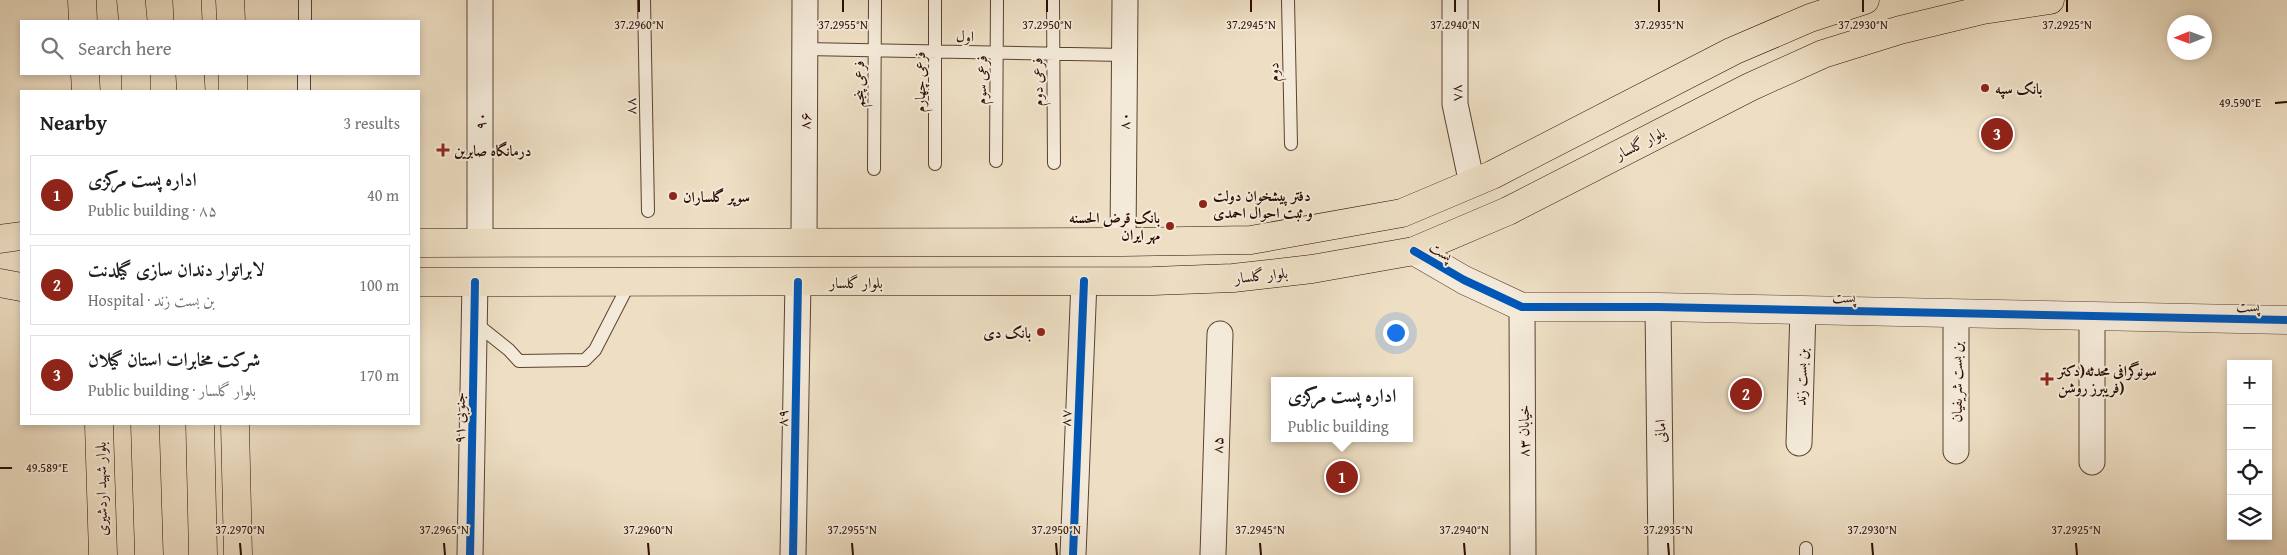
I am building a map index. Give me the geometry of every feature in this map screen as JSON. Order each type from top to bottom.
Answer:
[{"type":"main road","points":[[82,0],[83,20]]},
{"type":"main road","points":[[131,0],[133,20]]},
{"type":"main road","points":[[187,0],[188,20]]},
{"type":"main road","points":[[230,0],[231,20]]},
{"type":"main road","points":[[420,242],[1122,242],[1251,240],[1402,213],[1472,184],[1733,51],[1810,18],[1865,0]]},
{"type":"main road","name":"بلوار گلسار","points":[[420,282],[1084,282],[1233,278],[1312,269],[1414,251],[1508,211],[1750,87],[1823,54],[1900,30],[1983,10],[2050,0]]},
{"type":"main road","points":[[85,75],[86,90]]},
{"type":"main road","points":[[136,75],[136,90]]},
{"type":"main road","points":[[190,75],[191,90]]},
{"type":"main road","points":[[233,75],[233,90]]},
{"type":"main road","points":[[0,239],[20,236]]},
{"type":"main road","points":[[0,283],[20,287]]},
{"type":"main road","name":"بلوار شهید اردشیری","points":[[99,425],[103,555]]},
{"type":"main road","points":[[145,425],[149,555]]},
{"type":"main road","points":[[200,425],[203,555]]},
{"type":"main road","points":[[235,425],[238,555]]},
{"type":"street","name":"۹۰","points":[[480,0],[480,242]]},
{"type":"street","name":"۸۶","points":[[804,242],[805,0]]},
{"type":"street","name":"۸۰","points":[[1122,242],[1125,0]]},
{"type":"street","name":"۷۸","points":[[1455,0],[1456,104],[1472,184]]},
{"type":"street","name":"پست","points":[[1414,251],[1464,280],[1522,307],[1658,307],[2287,320]]},
{"type":"street","name":"۹۱ جنوبی","points":[[470,555],[474,282]]},
{"type":"street","name":"۸۹","points":[[793,555],[798,282]]},
{"type":"street","name":"۸۷","points":[[1073,555],[1084,282]]},
{"type":"street","name":"خیابان ۸۳","points":[[1522,307],[1523,555]]},
{"type":"street","name":"امانی","points":[[1658,307],[1661,555]]},
{"type":"street","name":"بن بست زند","points":[[1799,443],[1803,310]]},
{"type":"street","name":"بن بست شریفیان","points":[[1956,314],[1956,451]]},
{"type":"street","points":[[2092,317],[2092,462]]},
{"type":"street","name":"۸۵","points":[[1213,555],[1220,334]]},
{"type":"lane","points":[[305,0],[305,20]]},
{"type":"lane","name":"۸۸","points":[[644,0],[648,211]]},
{"type":"lane","name":"فرعی پنجم","points":[[874,169],[875,0]]},
{"type":"lane","name":"فرعی چهارم","points":[[935,0],[935,164]]},
{"type":"lane","name":"فرعی سوم","points":[[996,161],[997,0]]},
{"type":"lane","name":"فرعی دوم","points":[[1053,0],[1054,163]]},
{"type":"lane","name":"دوم","points":[[1288,0],[1290,144]]},
{"type":"lane","name":"اول","points":[[805,49],[1125,55]]},
{"type":"lane","points":[[304,75],[304,90]]},
{"type":"lane","points":[[474,322],[509,350],[519,361],[585,360],[595,350],[630,282]]},
{"type":"cycle path","points":[[1414,251],[1464,280],[1522,307],[1658,307],[2287,320]]},
{"type":"cycle path","points":[[1073,555],[1084,281]]},
{"type":"cycle path","points":[[470,555],[475,282]]},
{"type":"cycle path","points":[[793,555],[798,282]]},
{"type":"place","name":"بانک سپه","points":[[1985,88]]},
{"type":"place","name":"شرکت مخابرات استان گیلان","points":[[1997,134]]},
{"type":"place","name":"درمانگاه صابرین","points":[[443,150]]},
{"type":"place","name":"سوپر گلساران","points":[[673,196]]},
{"type":"place","name":"دفتر پیشخوان دولت و ثبت احوال احمدی","points":[[1203,204]]},
{"type":"place","name":"بانک قرض الحسنه مهر ایران","points":[[1170,226]]},
{"type":"place","name":"بانک دی","points":[[1041,332]]},
{"type":"place","name":"سونوگرافی محدثه(دکتر فریبرز روشن)","points":[[2047,379]]},
{"type":"place","name":"لابراتوار دندان سازی گیلدنت","points":[[1746,394]]},
{"type":"place","name":"اداره پست مرکزی","points":[[1342,477]]}]
